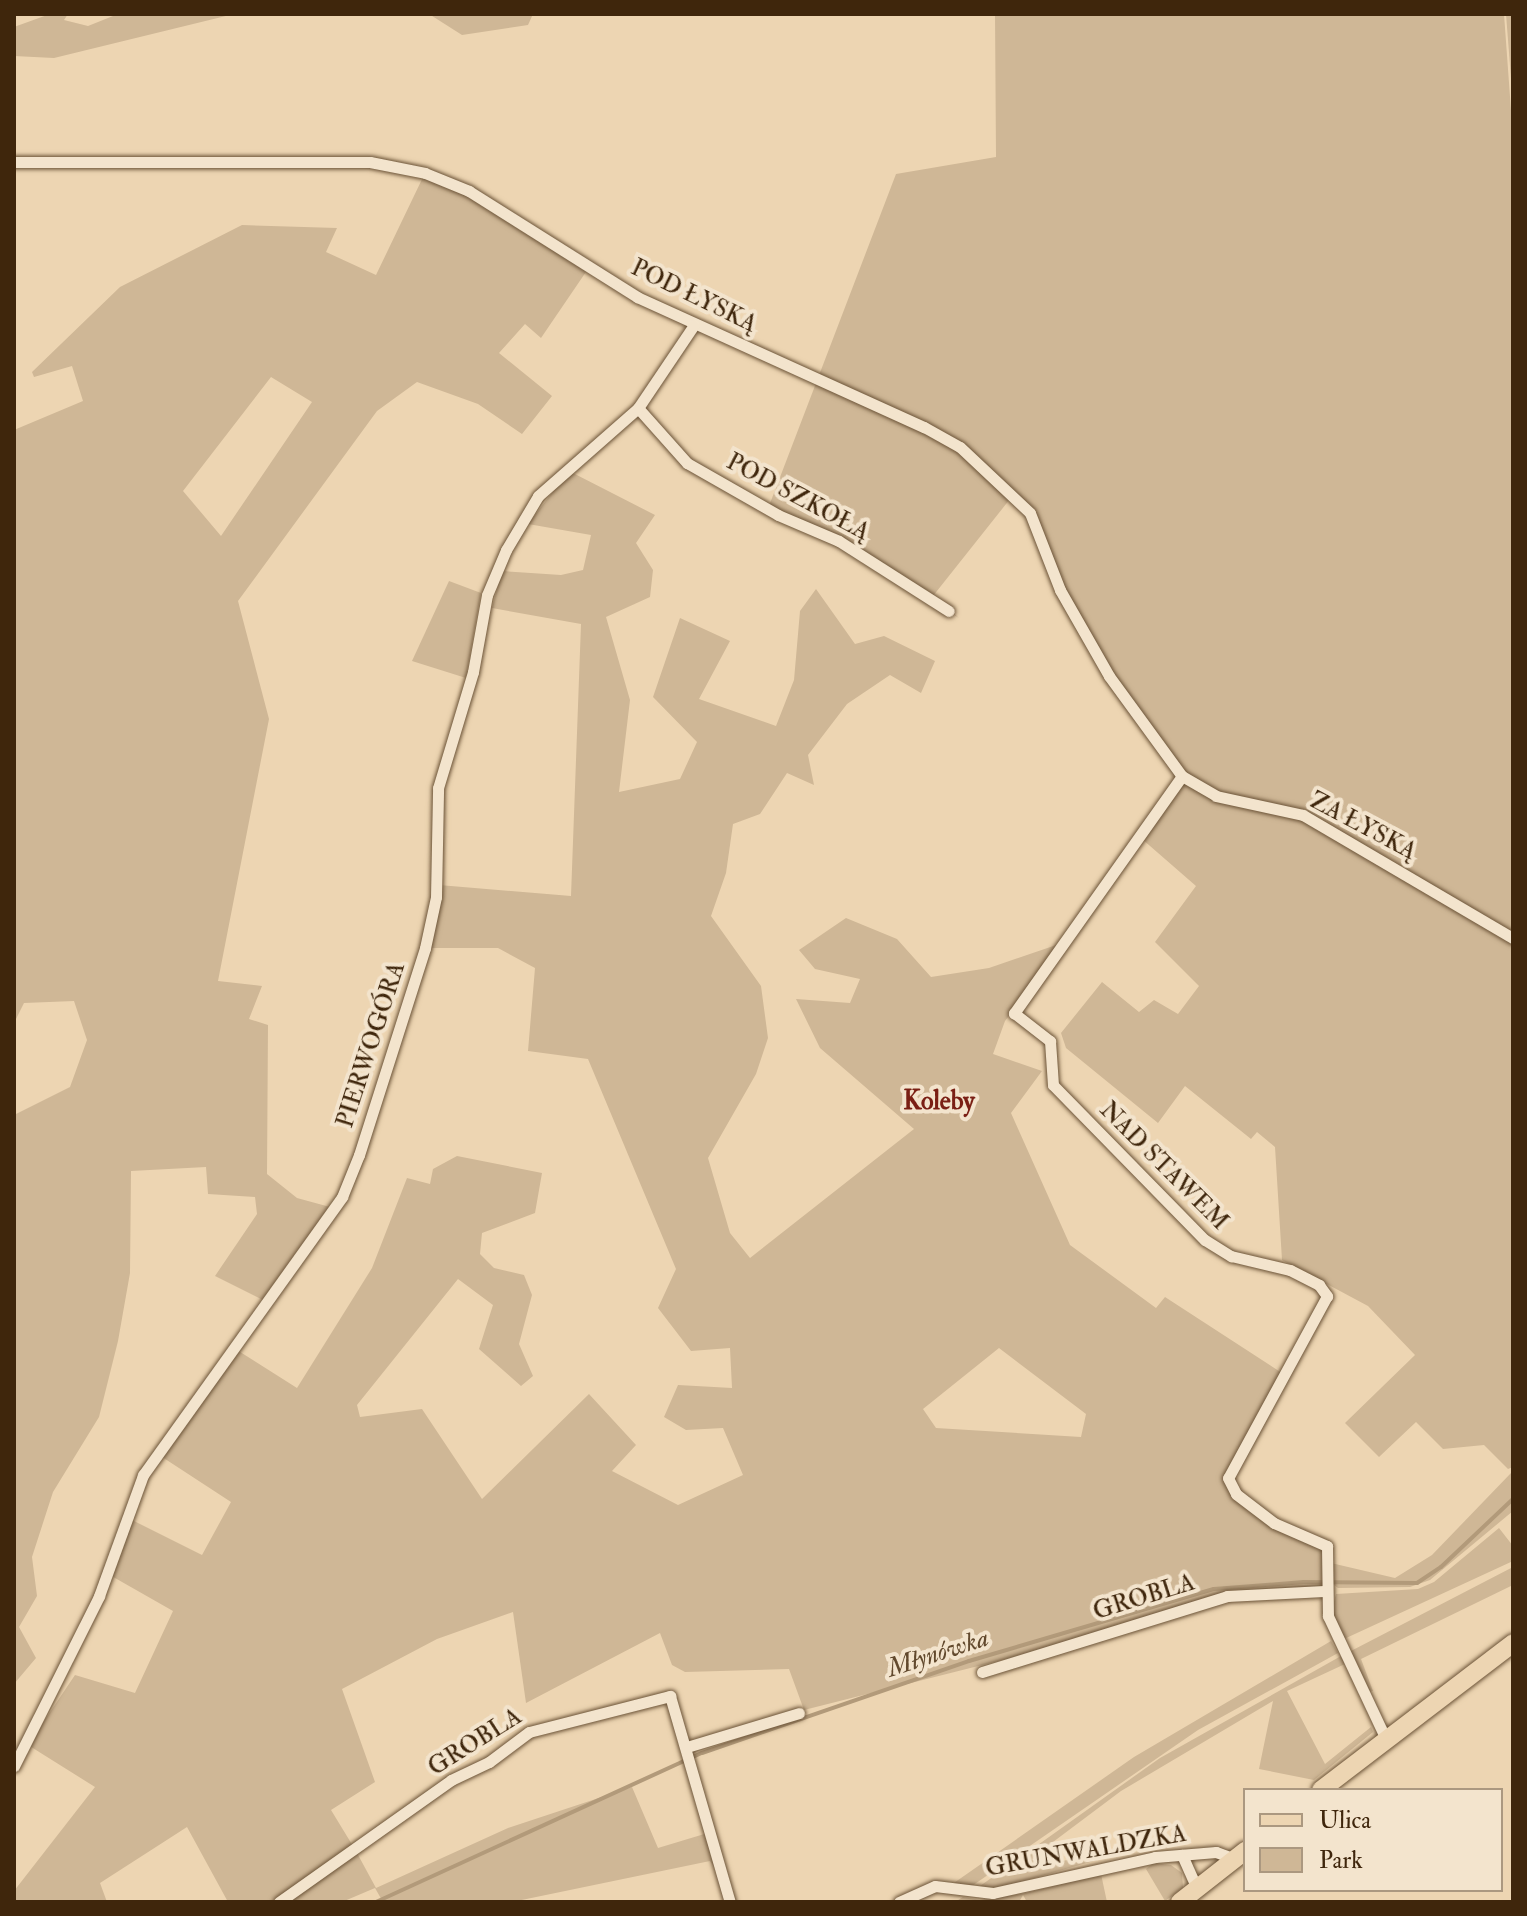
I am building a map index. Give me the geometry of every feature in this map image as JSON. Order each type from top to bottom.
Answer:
[{"type":"main road","points":[[1324,1788],[1513,1643]]},
{"type":"main road","points":[[1180,1902],[1240,1855]]},
{"type":"street","name":"POD ŁYSKĄ","points":[[14,162],[370,162],[425,173],[469,191],[637,297],[924,427],[960,447],[1030,513],[1060,590],[1109,676],[1182,776]]},
{"type":"street","name":"PIERWOGÓRA","points":[[14,1766],[99,1596],[143,1475],[342,1197],[359,1155],[425,948],[436,897],[438,788],[473,672],[487,595],[506,550],[538,496],[638,408],[694,325]]},
{"type":"street","name":"POD SZKOŁĄ","points":[[638,408],[687,463],[778,515],[839,541],[949,611]]},
{"type":"street","name":"ZA ŁYSKĄ","points":[[1182,776],[1216,796],[1303,815],[1513,938]]},
{"type":"street","name":"NAD STAWEM","points":[[1182,776],[1014,1013],[1050,1041],[1053,1085],[1205,1240],[1231,1256],[1290,1270],[1319,1285],[1327,1296],[1228,1478],[1236,1494],[1274,1523],[1327,1546],[1324,1591],[1328,1616],[1386,1739]]},
{"type":"street","name":"GROBLA","points":[[982,1672],[1227,1596],[1324,1591]]},
{"type":"street","name":"GROBLA","points":[[279,1902],[451,1780],[489,1762],[541,1726],[670,1696],[730,1902]]},
{"type":"street","points":[[687,1747],[799,1713]]},
{"type":"street","name":"GRUNWALDZKA","points":[[899,1902],[935,1886],[993,1893],[1069,1872],[1182,1855],[1216,1852],[1240,1855]]},
{"type":"street","points":[[1182,1855],[1197,1889]]},
{"type":"green space","points":[[50,14],[68,14],[64,20],[88,26],[118,14],[234,14],[54,58],[14,56],[14,27]]},
{"type":"green space","points":[[429,14],[533,14],[528,25],[462,35]]},
{"type":"green space","points":[[995,14],[1504,14],[1513,138],[1513,1467],[1508,1469],[1484,1445],[1443,1449],[1416,1422],[1379,1457],[1345,1423],[1415,1355],[1368,1306],[1282,1260],[1275,1147],[1257,1132],[1251,1139],[1185,1086],[1158,1123],[1066,1048],[1061,1033],[1102,982],[1139,1012],[1154,1000],[1178,1014],[1199,986],[1155,942],[1196,886],[1142,839],[1182,776],[1136,719],[1060,590],[1030,513],[1010,499],[933,596],[959,618],[871,561],[769,506],[896,174],[996,157]]},
{"type":"green space","points":[[1506,14],[1513,14],[1513,104]]},
{"type":"green space","points":[[425,173],[590,266],[541,338],[525,324],[499,353],[552,396],[522,434],[478,404],[417,382],[377,411],[238,601],[269,719],[218,981],[262,986],[249,1019],[268,1025],[267,1174],[297,1198],[330,1207],[267,1302],[215,1276],[257,1214],[255,1197],[208,1194],[206,1167],[131,1171],[130,1273],[118,1341],[99,1417],[53,1492],[32,1557],[37,1596],[19,1627],[36,1658],[14,1684],[14,1115],[70,1087],[87,1040],[74,1001],[24,1003],[14,1023],[14,430],[83,401],[72,366],[34,377],[32,372],[120,287],[242,225],[337,228],[326,252],[376,275]],"holes":[[[271,377],[312,402],[221,536],[183,491]]]},
{"type":"green space","points":[[569,471],[655,515],[636,543],[653,570],[650,597],[606,617],[630,700],[619,792],[680,779],[697,742],[653,697],[680,618],[730,641],[699,699],[776,726],[794,680],[800,611],[816,589],[855,644],[884,636],[935,661],[921,693],[890,675],[847,704],[808,755],[814,785],[787,773],[760,814],[733,824],[726,873],[711,916],[761,986],[768,1038],[756,1074],[708,1158],[730,1233],[750,1258],[914,1129],[820,1048],[796,999],[850,1003],[860,979],[815,969],[799,950],[846,918],[897,939],[931,977],[989,968],[1065,942],[1005,1021],[993,1054],[1042,1071],[1011,1113],[1070,1245],[1156,1308],[1165,1297],[1285,1375],[1228,1478],[1236,1494],[1322,1551],[1322,1586],[1230,1594],[1006,1659],[804,1710],[789,1669],[685,1672],[672,1665],[660,1633],[526,1703],[513,1612],[437,1639],[342,1689],[375,1782],[331,1810],[356,1851],[279,1902],[228,1902],[187,1827],[100,1883],[107,1902],[14,1902],[14,1891],[95,1787],[28,1745],[75,1675],[135,1693],[173,1611],[108,1574],[128,1518],[202,1555],[231,1502],[156,1453],[237,1350],[297,1388],[372,1268],[407,1178],[430,1184],[433,1169],[457,1156],[542,1173],[535,1213],[482,1233],[480,1254],[494,1268],[524,1275],[532,1295],[519,1344],[533,1376],[521,1386],[479,1349],[493,1305],[458,1279],[357,1405],[360,1417],[422,1409],[482,1499],[589,1394],[636,1445],[612,1471],[678,1505],[743,1475],[723,1428],[686,1430],[664,1417],[678,1385],[732,1388],[730,1348],[691,1351],[658,1308],[676,1269],[588,1059],[528,1051],[535,968],[498,948],[429,948],[439,885],[571,896],[581,624],[492,608],[502,571],[561,575],[583,570],[591,535],[528,524]],"holes":[[[999,1348],[1086,1414],[1081,1437],[936,1428],[923,1409]]]},
{"type":"green space","points":[[449,581],[481,593],[466,678],[412,661]]},
{"type":"green space","points":[[1511,1473],[1513,1511],[1430,1580],[1410,1587],[1338,1588],[1330,1582],[1331,1563],[1395,1578],[1432,1555]]},
{"type":"green space","points":[[1499,1528],[1513,1546],[1513,1561],[1344,1639],[1331,1613],[1336,1594],[1418,1589],[1434,1582]]},
{"type":"green space","points":[[1513,1567],[1513,1585],[1361,1659],[1373,1691],[1367,1692],[1349,1652]]},
{"type":"green space","points":[[1331,1641],[1338,1653],[1198,1730],[966,1890],[951,1885],[1134,1757]]},
{"type":"green space","points":[[1341,1656],[1345,1664],[1287,1691],[1325,1764],[1371,1727],[1373,1732],[1314,1780],[1259,1769],[1273,1701],[1121,1791],[1033,1857],[1038,1867],[1121,1847],[1118,1854],[999,1888],[980,1886],[1160,1758]]},
{"type":"green space","points":[[632,1787],[658,1848],[711,1832],[726,1884],[710,1861],[512,1902],[383,1902],[375,1888],[342,1902],[287,1902],[357,1853],[376,1888],[508,1828]]},
{"type":"green space","points":[[1153,1863],[1171,1865],[1182,1873],[1183,1888],[1165,1901],[1146,1869]]},
{"type":"green space","points":[[1101,1874],[1107,1902],[1027,1902],[1023,1895],[1019,1902],[955,1902],[963,1897],[980,1900],[1022,1894]]},
{"type":"waterway","name":"Młynówka","points":[[376,1902],[702,1753],[969,1661],[1214,1589],[1304,1582],[1417,1583],[1441,1567],[1513,1499]]},
{"type":"district","name":"Koleby","points":[[939,1102]]}]
